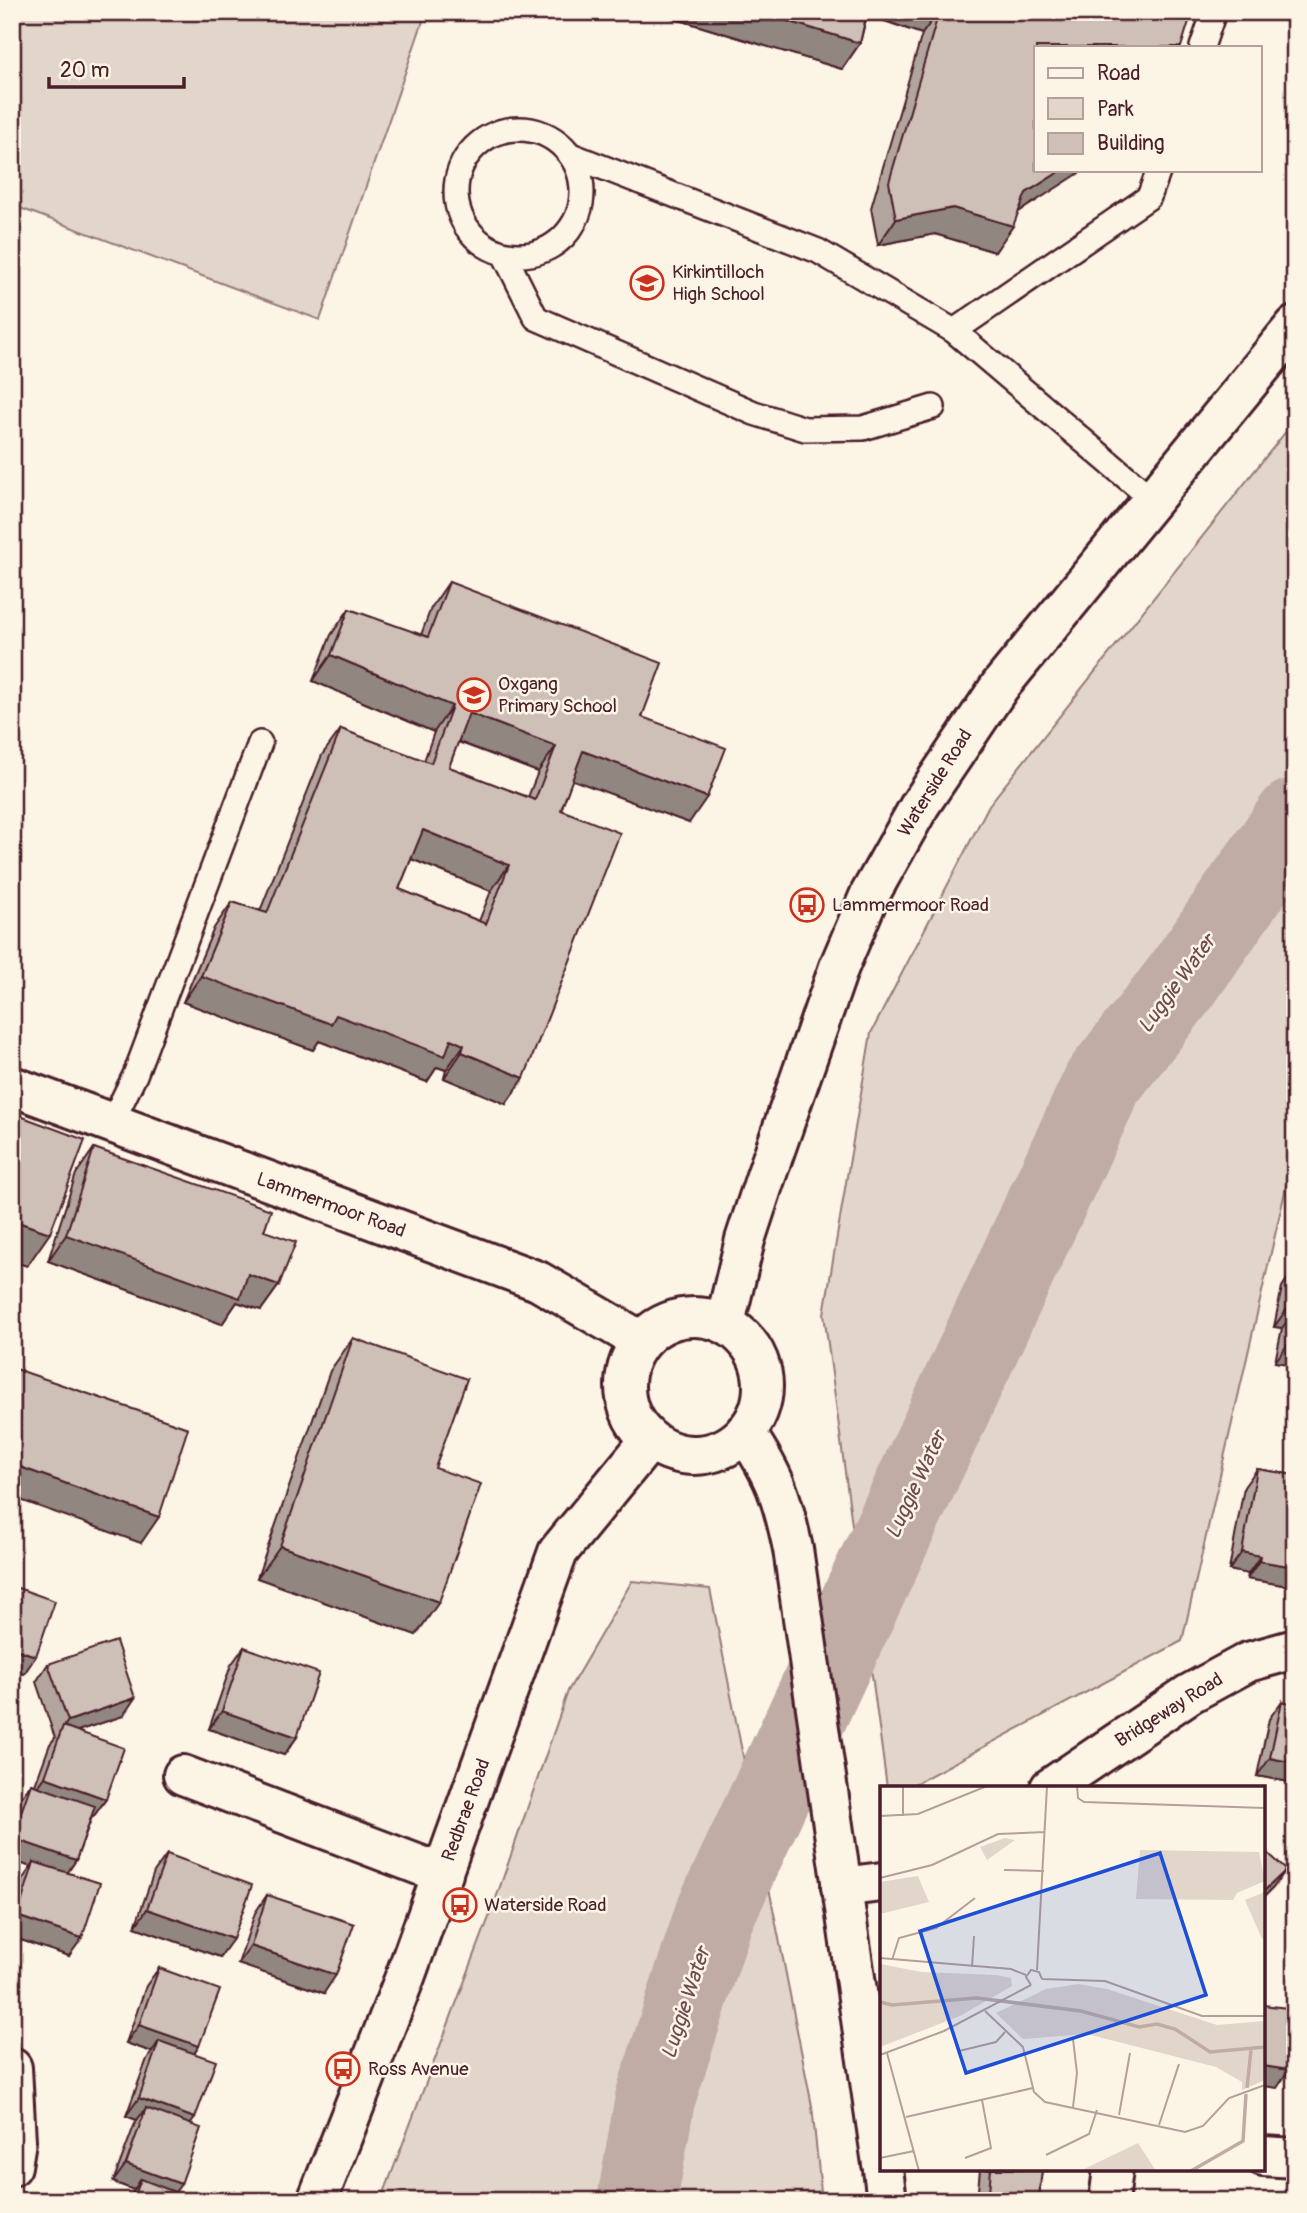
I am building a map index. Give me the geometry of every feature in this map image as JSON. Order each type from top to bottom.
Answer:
[{"type":"main road","name":"Waterside Road","points":[[725,1323],[745,1240],[839,967],[870,894],[920,805],[1000,685],[1295,326]]},
{"type":"main road","name":"Lammermoor Road","points":[[12,1086],[538,1281],[641,1341]]},
{"type":"main road","points":[[703,1317],[725,1323],[751,1347],[761,1369],[763,1391],[757,1414],[736,1441],[708,1454],[671,1452],[650,1440],[632,1416],[625,1393],[625,1374],[641,1341],[660,1325],[679,1318],[703,1317]]},
{"type":"main road","points":[[744,1432],[763,1459],[782,1496],[793,1549],[880,2150]]},
{"type":"main road","name":"Redbrae Road","points":[[317,2201],[443,1874],[558,1552],[650,1440]]},
{"type":"main road","name":"Bridgeway Road","points":[[1066,1783],[1189,1694],[1248,1662],[1295,1649]]},
{"type":"main road","points":[[183,1775],[443,1874]]},
{"type":"main road","points":[[841,1887],[880,1882]]},
{"type":"main road","points":[[12,2068],[16,2105],[12,2166]]},
{"type":"main road","points":[[1265,2156],[1295,2158]]},
{"type":"main road","points":[[883,2171],[887,2201]]},
{"type":"main road","points":[[1109,2201],[1112,2171]]},
{"type":"lane","points":[[1202,46],[1214,12]]},
{"type":"lane","points":[[571,155],[580,175],[583,197],[578,219],[565,237],[547,250],[526,256],[504,254],[476,239],[459,214],[456,194],[458,174],[467,156],[490,136],[519,128],[548,136],[571,155],[818,251],[954,331],[1152,499]]},
{"type":"lane","points":[[954,331],[1149,197],[1158,172]]},
{"type":"lane","points":[[504,254],[536,318],[754,413],[805,429],[863,428],[933,407]]},
{"type":"lane","points":[[111,1124],[135,1075],[260,743]]},
{"type":"green space","points":[[12,12],[426,12],[320,320],[12,205]]},
{"type":"green space","points":[[1295,420],[1295,1148],[1182,1641],[911,1786],[887,1786],[824,1314],[871,1033],[989,805]]},
{"type":"green space","points":[[632,1581],[710,1589],[812,2106],[822,2201],[381,2201],[494,1904],[568,1691]]},
{"type":"building","points":[[758,12],[867,12],[860,43]]},
{"type":"building","points":[[939,12],[1192,12],[1181,46],[1034,46],[1034,172],[1059,172],[1026,193],[1013,226],[953,208],[896,219],[889,182]]},
{"type":"building","points":[[449,582],[662,663],[642,717],[726,748],[707,797],[583,751],[561,810],[620,833],[524,1078],[462,1052],[464,1045],[451,1039],[445,1056],[336,1015],[331,1024],[201,976],[232,902],[267,913],[341,729],[431,763],[452,706],[331,655],[349,609],[428,637]],"holes":[[[469,713],[556,746],[535,800],[449,767]],[[423,830],[509,865],[486,924],[399,889]]]},
{"type":"building","points":[[12,1113],[85,1140],[50,1233],[12,1220]]},
{"type":"building","points":[[94,1148],[271,1210],[264,1231],[296,1242],[279,1285],[248,1274],[240,1298],[66,1235]]},
{"type":"building","points":[[1295,1269],[1295,1310],[1287,1309]]},
{"type":"building","points":[[1295,1311],[1295,1345],[1288,1344]]},
{"type":"building","points":[[353,1338],[467,1379],[435,1468],[481,1484],[439,1602],[280,1546]]},
{"type":"building","points":[[13,1368],[188,1428],[159,1517],[12,1464]]},
{"type":"building","points":[[1257,1469],[1295,1475],[1295,1567],[1259,1561],[1260,1556],[1242,1552]]},
{"type":"building","points":[[12,1586],[55,1601],[36,1656],[12,1648]]},
{"type":"building","points":[[116,1641],[135,1698],[68,1721],[48,1664]]},
{"type":"building","points":[[244,1647],[319,1673],[297,1737],[222,1711]]},
{"type":"building","points":[[1282,1701],[1295,1704],[1295,1763],[1270,1758]]},
{"type":"building","points":[[63,1726],[124,1748],[106,1799],[45,1777]]},
{"type":"building","points":[[31,1784],[95,1806],[76,1860],[12,1838]]},
{"type":"building","points":[[1265,1850],[1286,1870],[1265,1890]]},
{"type":"building","points":[[167,1854],[252,1885],[233,1939],[147,1909]]},
{"type":"building","points":[[34,1862],[100,1883],[82,1938],[17,1916]]},
{"type":"building","points":[[267,1895],[354,1924],[336,1975],[251,1946]]},
{"type":"building","points":[[159,1968],[220,1990],[199,2046],[139,2025]]},
{"type":"building","points":[[1265,2005],[1295,2009],[1289,2070],[1265,2066]]},
{"type":"building","points":[[159,2041],[216,2061],[195,2118],[139,2098]]},
{"type":"building","points":[[146,2108],[201,2128],[181,2184],[126,2164]]},
{"type":"building","points":[[991,2171],[1042,2171],[1039,2197],[989,2192]]},
{"type":"building","points":[[141,2179],[193,2199],[133,2201]]},
{"type":"waterway","name":"Luggie Water","points":[[637,2201],[655,2099],[714,1916],[1103,1082],[1181,982],[1295,818]]},
{"type":"place","name":"Kirkintilloch High School","points":[[647,283]]},
{"type":"place","name":"Oxgang Primary School","points":[[474,695]]},
{"type":"place","name":"Lammermoor Road","points":[[807,905]]},
{"type":"place","name":"Waterside Road","points":[[460,1905]]},
{"type":"place","name":"Ross Avenue","points":[[343,2069]]}]
